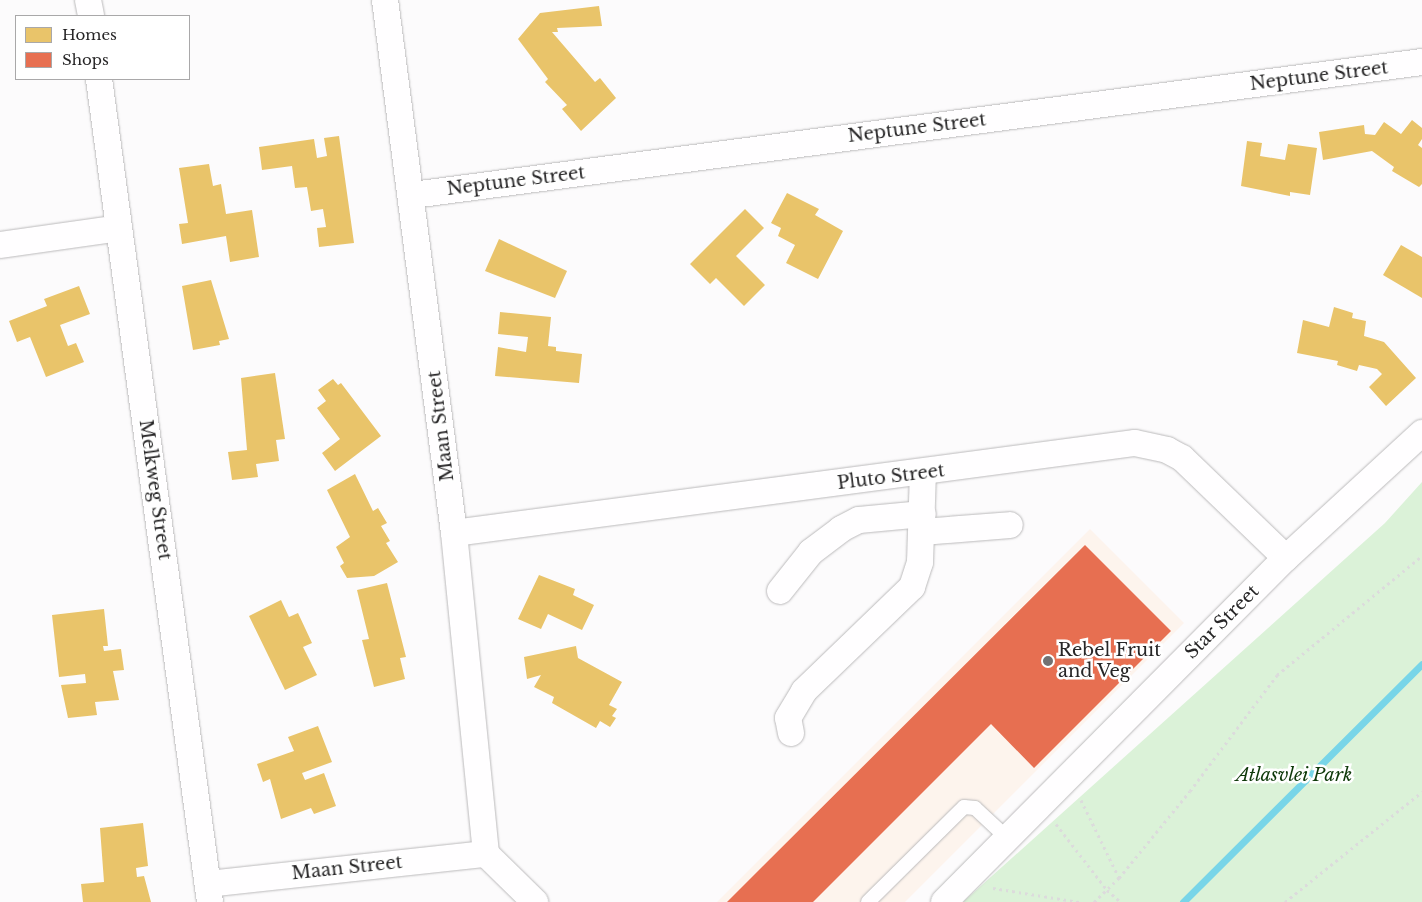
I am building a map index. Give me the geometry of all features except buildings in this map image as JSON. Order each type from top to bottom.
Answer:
[{"type":"street","points":[[88,0],[90,15]]},
{"type":"street","name":"Maan Street","points":[[209,893],[486,854],[454,533],[412,195],[385,0]]},
{"type":"street","name":"Neptune Street","points":[[412,195],[1422,62]]},
{"type":"street","name":"Melkweg Street","points":[[99,80],[209,893]]},
{"type":"street","points":[[0,245],[119,228]]},
{"type":"street","name":"Star Street","points":[[944,902],[1069,774],[1286,558],[1422,433]]},
{"type":"street","name":"Pluto Street","points":[[454,533],[1135,444],[1168,450],[1194,468],[1286,558]]},
{"type":"street","points":[[791,733],[788,718],[804,691],[912,587],[920,562],[923,473]]},
{"type":"street","points":[[780,591],[811,552],[841,529],[859,520],[1010,524]]},
{"type":"street","points":[[486,854],[535,902]]},
{"type":"lane","points":[[868,902],[964,807],[974,808],[1006,838]]},
{"type":"path","points":[[1094,902],[1119,878],[1277,675],[1422,556]]},
{"type":"path","points":[[1069,774],[1119,878]]},
{"type":"path","points":[[1285,902],[1422,792]]},
{"type":"path","points":[[1041,804],[1107,890],[1121,902]]},
{"type":"path","points":[[962,883],[1079,902]]},
{"type":"shaded area","points":[[1090,529],[1184,623],[905,902],[717,902]]},
{"type":"green space","name":"Atlasvlei Park","points":[[1422,482],[1422,902],[963,902],[1385,523]]},
{"type":"waterway","points":[[1183,902],[1422,664]]},
{"type":"place","name":"Rebel Fruit and Veg","points":[[1048,661]]}]
